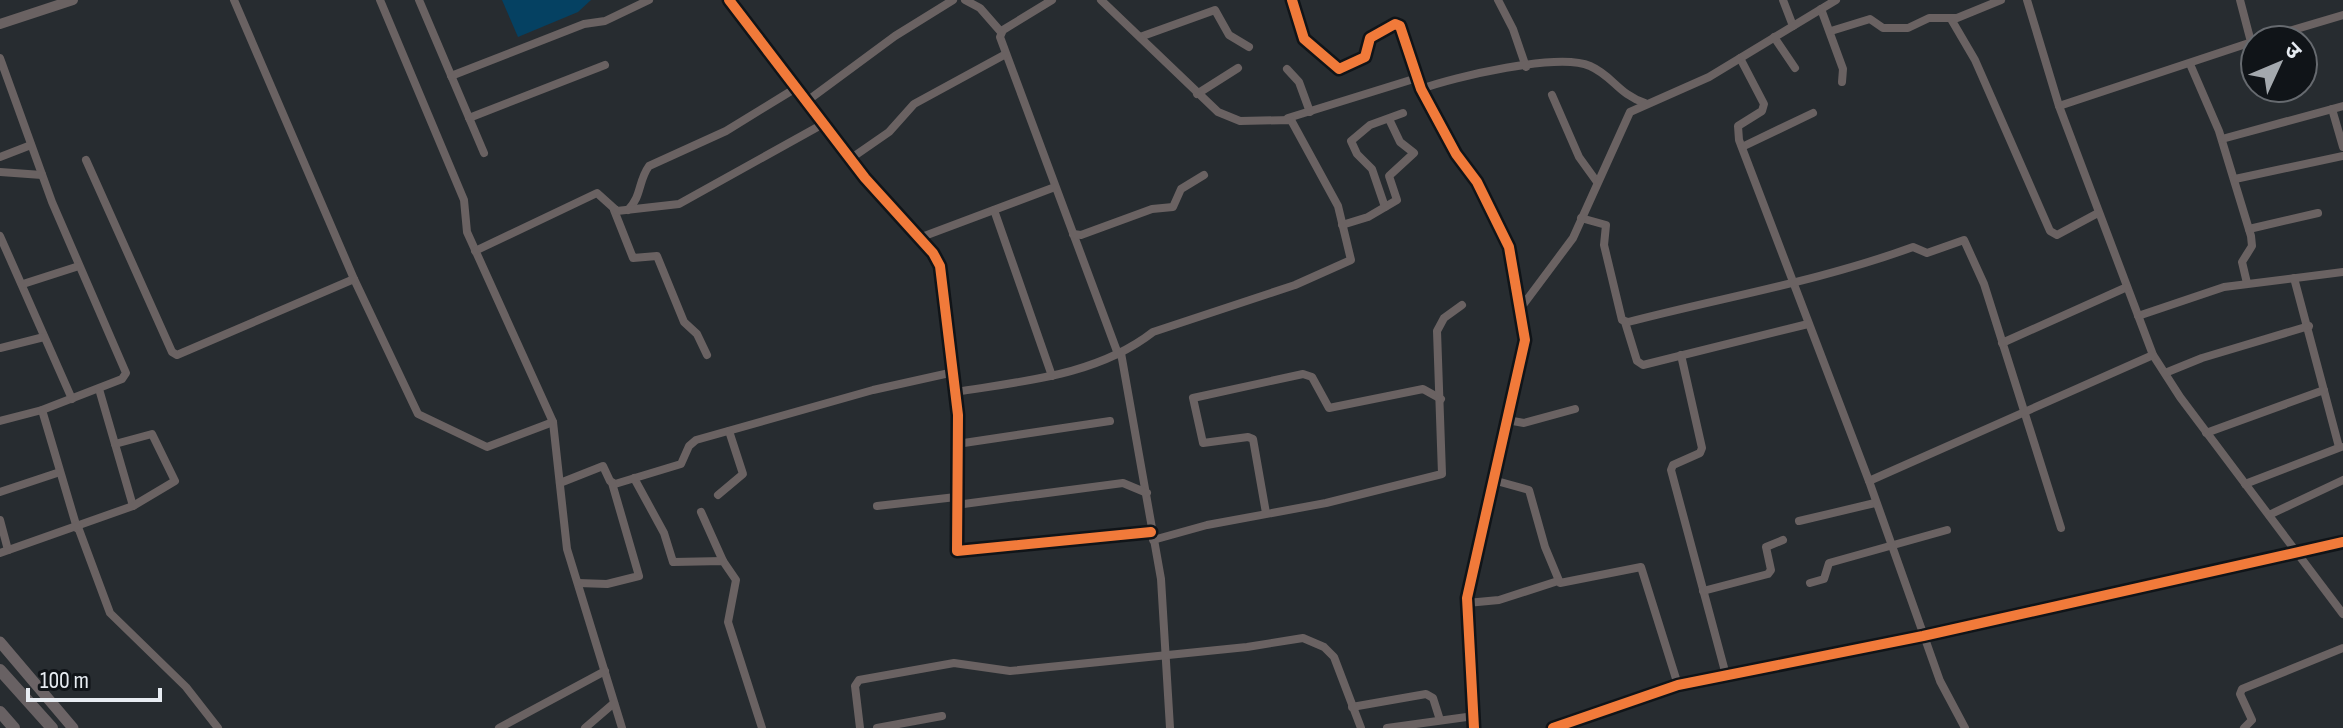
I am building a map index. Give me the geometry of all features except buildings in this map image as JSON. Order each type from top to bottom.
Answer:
[{"type":"highway","points":[[0,670],[52,728]]},
{"type":"highway","points":[[0,712],[14,728]]},
{"type":"main road","points":[[0,642],[73,728]]},
{"type":"street","points":[[0,24],[73,0]]},
{"type":"street","points":[[234,0],[354,279],[422,418],[452,427],[487,447],[553,422]]},
{"type":"street","points":[[380,0],[464,200],[467,232],[553,422],[567,549],[622,728]]},
{"type":"street","points":[[419,0],[484,153]]},
{"type":"street","points":[[451,76],[584,24],[605,21],[649,0]]},
{"type":"street","points":[[729,0],[850,159],[940,266],[956,392],[955,546],[960,554],[1152,536],[1326,503],[1442,474],[1437,331],[1444,318],[1462,305]]},
{"type":"street","points":[[807,101],[895,36],[952,0]]},
{"type":"street","points":[[965,0],[980,8],[1001,32],[1004,55],[1120,354],[1161,579],[1170,728]]},
{"type":"street","points":[[1001,32],[1052,0]]},
{"type":"street","points":[[1101,0],[1197,94],[1228,119],[1287,119],[1417,78]]},
{"type":"street","points":[[1292,0],[1304,39],[1339,69],[1365,57],[1370,38],[1398,24],[1421,89],[1456,154],[1477,182],[1509,247],[1525,340],[1467,603],[1474,728]]},
{"type":"street","points":[[1498,0],[1513,29],[1526,67]]},
{"type":"street","points":[[1783,0],[1793,26]]},
{"type":"street","points":[[1520,309],[1573,238],[1626,117],[1645,103],[1709,77],[1836,0]]},
{"type":"street","points":[[1831,31],[1870,19],[1883,28],[1908,28],[1929,18],[1951,19],[2001,0]]},
{"type":"street","points":[[2027,0],[2059,106],[2153,355],[2206,433],[2343,614]]},
{"type":"street","points":[[2240,0],[2249,24]]},
{"type":"street","points":[[1821,9],[1843,69],[1842,82]]},
{"type":"street","points":[[1140,37],[1215,10],[1231,38],[1249,47]]},
{"type":"street","points":[[2313,24],[2343,15]]},
{"type":"street","points":[[1951,19],[1975,60],[2050,231],[2057,235],[2098,213]]},
{"type":"street","points":[[1774,37],[1795,68]]},
{"type":"street","points":[[2059,106],[2239,47]]},
{"type":"street","points":[[850,159],[896,126],[914,104],[1004,55]]},
{"type":"street","points":[[0,58],[42,175],[126,373],[122,379],[99,389],[42,410],[0,421]]},
{"type":"street","points":[[1740,58],[1764,104],[1762,111],[1738,126],[1742,147],[1869,481],[1923,636],[1965,728]]},
{"type":"street","points":[[1421,89],[1464,74],[1587,64],[1605,74],[1626,97],[1645,103]]},
{"type":"street","points":[[2190,64],[2222,139],[2249,229],[2252,246],[2242,262],[2247,283]]},
{"type":"street","points":[[469,118],[605,65]]},
{"type":"street","points":[[1197,94],[1238,68]]},
{"type":"street","points":[[1287,69],[1299,82],[1310,112]]},
{"type":"street","points":[[628,210],[638,200],[642,176],[649,166],[726,131],[796,88]]},
{"type":"street","points":[[1552,95],[1579,157],[1597,182]]},
{"type":"street","points":[[2222,139],[2343,106]]},
{"type":"street","points":[[2332,109],[2343,147]]},
{"type":"street","points":[[1385,207],[1372,169],[1357,154],[1351,141],[1362,130],[1403,113]]},
{"type":"street","points":[[1742,147],[1813,113]]},
{"type":"street","points":[[956,392],[1052,376],[1120,354],[1138,346],[1153,332],[1295,285],[1348,262],[1350,257],[1338,206],[1294,123],[1287,119]]},
{"type":"street","points":[[1342,225],[1397,200],[1390,173],[1414,153],[1400,142],[1389,119]]},
{"type":"street","points":[[614,210],[679,204],[823,124]]},
{"type":"street","points":[[0,157],[31,145]]},
{"type":"street","points":[[2235,179],[2343,156]]},
{"type":"street","points":[[86,160],[172,352],[177,355],[354,279]]},
{"type":"street","points":[[0,172],[42,175]]},
{"type":"street","points":[[1073,234],[1081,235],[1152,209],[1173,207],[1181,189],[1204,175]]},
{"type":"street","points":[[919,238],[1055,187]]},
{"type":"street","points":[[475,251],[591,195],[603,195],[614,210],[633,258],[657,256],[684,322],[697,334],[707,355]]},
{"type":"street","points":[[994,210],[1052,376]]},
{"type":"street","points":[[2249,229],[2318,213]]},
{"type":"street","points":[[1581,218],[1606,225],[1604,245],[1640,363],[1808,324]]},
{"type":"street","points":[[0,236],[72,399]]},
{"type":"street","points":[[1625,322],[1749,290],[1793,284],[1850,270],[1913,247],[1927,253],[1964,240],[1984,284],[2061,528]]},
{"type":"street","points":[[23,284],[79,266]]},
{"type":"street","points":[[2138,316],[2198,294],[2247,283],[2343,272]]},
{"type":"street","points":[[2245,484],[2341,447],[2294,278]]},
{"type":"street","points":[[2002,343],[2127,287]]},
{"type":"street","points":[[2165,373],[2202,358],[2309,326]]},
{"type":"street","points":[[0,348],[44,337]]},
{"type":"street","points":[[1681,355],[1702,448],[1700,453],[1673,465],[1671,470],[1726,675]]},
{"type":"street","points":[[1869,481],[2153,355]]},
{"type":"street","points":[[612,483],[681,464],[692,443],[873,390],[954,372]]},
{"type":"street","points":[[1266,513],[1253,439],[1203,443],[1193,398],[1303,374],[1312,377],[1329,408],[1423,389],[1441,399]]},
{"type":"street","points":[[99,389],[133,506]]},
{"type":"street","points":[[2206,433],[2324,390]]},
{"type":"street","points":[[1507,420],[1524,423],[1575,409]]},
{"type":"street","points":[[42,410],[77,527],[110,613],[186,687],[218,728]]},
{"type":"street","points":[[957,444],[1110,421]]},
{"type":"street","points":[[718,495],[743,474],[729,431]]},
{"type":"street","points":[[0,520],[4,552],[133,506],[172,484],[176,476],[152,434],[115,444]]},
{"type":"street","points":[[560,483],[603,466],[612,483],[639,576],[607,584],[578,583]]},
{"type":"street","points":[[0,492],[60,472]]},
{"type":"street","points":[[634,478],[664,533],[673,562],[723,561]]},
{"type":"street","points":[[1493,480],[1529,490],[1558,581],[1563,585],[1641,567],[1678,685]]},
{"type":"street","points":[[2269,515],[2343,480]]},
{"type":"street","points":[[877,506],[1123,483],[1147,493]]},
{"type":"street","points":[[1799,521],[1875,503]]},
{"type":"street","points":[[701,512],[737,584],[728,622],[762,728]]},
{"type":"street","points":[[1810,583],[1824,579],[1829,563],[1947,530]]},
{"type":"street","points":[[1703,591],[1768,574],[1771,570],[1766,547],[1783,540]]},
{"type":"street","points":[[1553,728],[1678,685],[1923,636],[2296,550],[2343,542]]},
{"type":"street","points":[[1467,603],[1499,600],[1558,581]]},
{"type":"street","points":[[860,728],[855,686],[859,680],[954,663],[1010,671],[1165,656],[1303,638],[1324,647],[1334,657],[1347,682],[1352,707],[1361,728]]},
{"type":"street","points":[[2244,728],[2252,720],[2240,694],[2242,689],[2343,648]]},
{"type":"street","points":[[499,728],[605,671]]},
{"type":"street","points":[[1352,707],[1426,694],[1433,698],[1440,720]]},
{"type":"street","points":[[585,728],[614,703]]},
{"type":"street","points":[[877,728],[942,716]]},
{"type":"street","points":[[1387,728],[1474,716]]},
{"type":"water","points":[[502,0],[591,0],[578,12],[518,37]]},
{"type":"cycle path","points":[[729,0],[865,178],[933,253],[940,266],[958,415],[957,551],[1151,532]]},
{"type":"cycle path","points":[[1292,0],[1304,39],[1339,69],[1365,57],[1370,38],[1395,24],[1400,26],[1421,89],[1456,154],[1477,182],[1509,247],[1525,340],[1467,598],[1474,728]]},
{"type":"cycle path","points":[[1553,728],[1678,685],[1923,636],[2343,542]]}]
